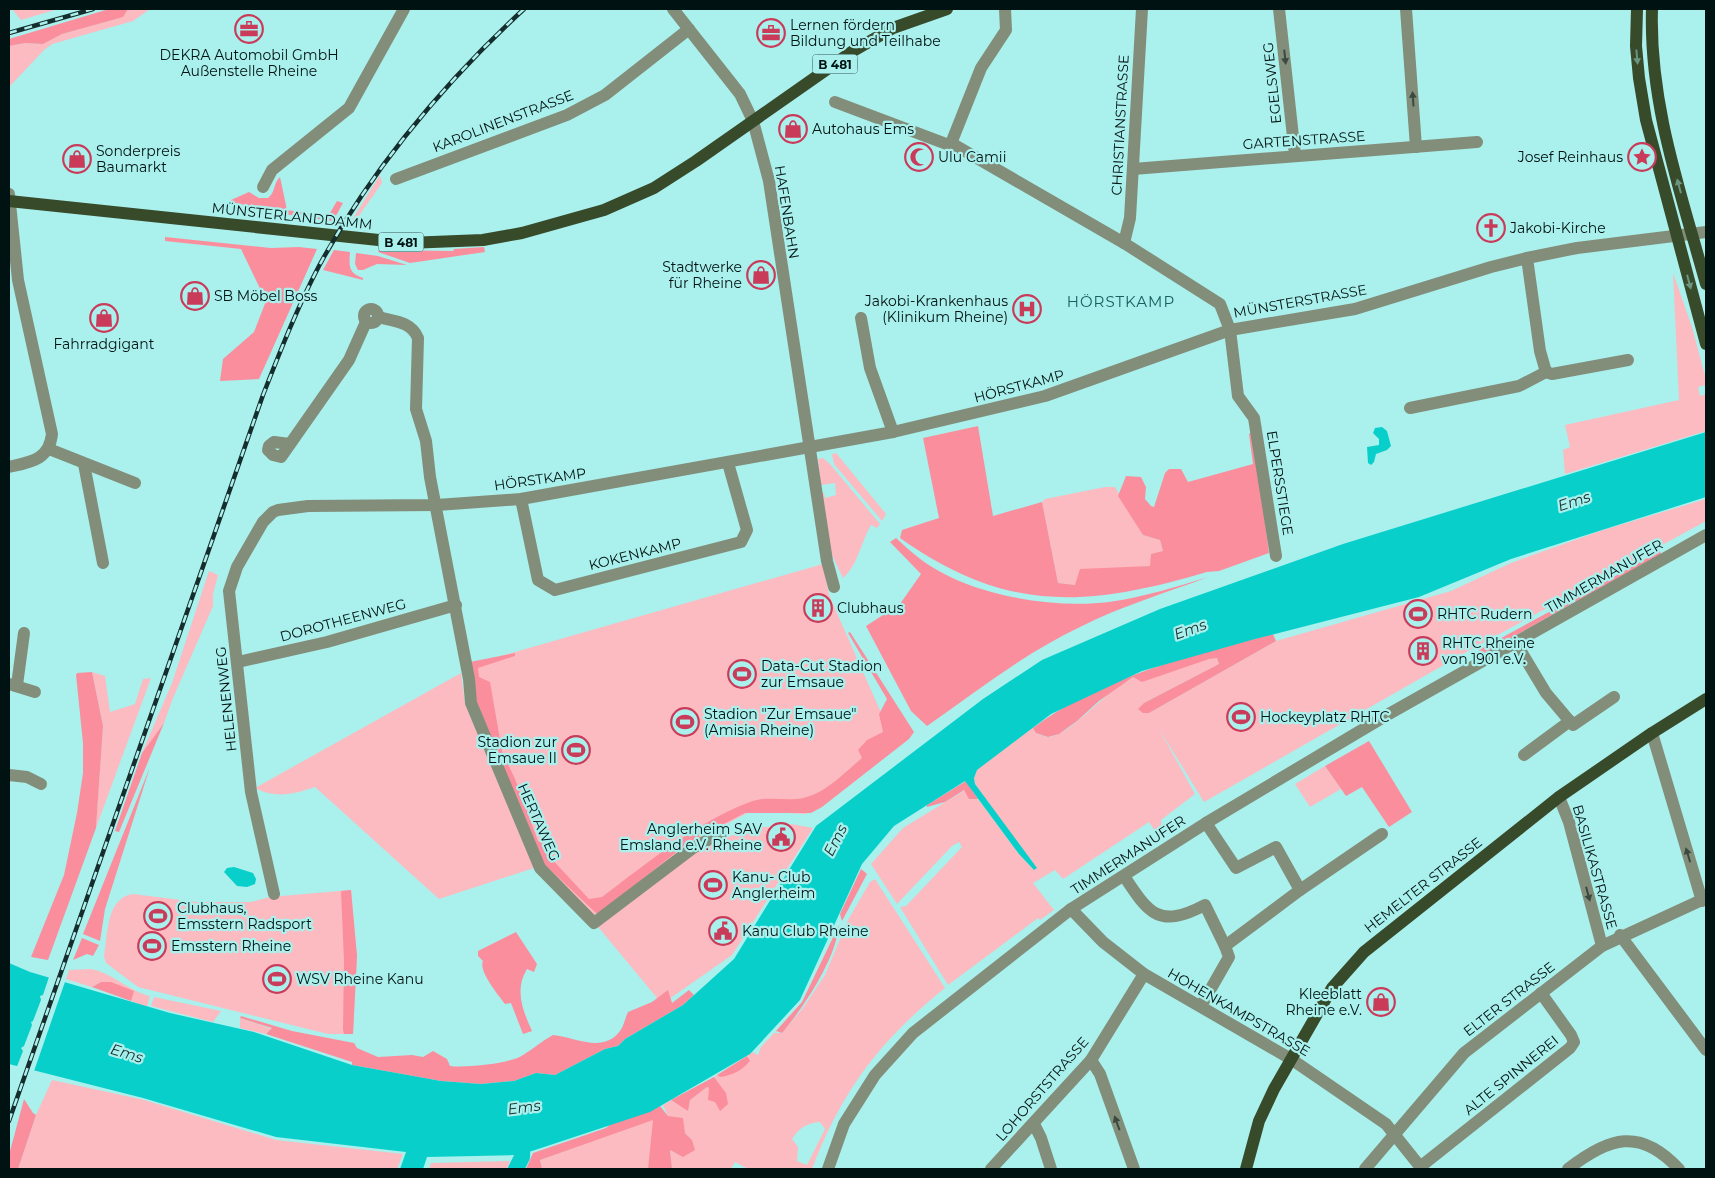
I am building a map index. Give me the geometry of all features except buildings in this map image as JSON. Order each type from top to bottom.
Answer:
[{"type":"main road","name":"B 481","points":[[753,121],[870,41],[893,28],[947,9]]},
{"type":"main road","points":[[1637,9],[1636,46],[1638,78],[1646,120],[1706,344]]},
{"type":"main road","points":[[1652,9],[1653,63],[1659,110],[1706,284]]},
{"type":"main road","name":"MÜNSTERLANDDAMM","points":[[9,198],[407,243],[483,240],[567,222],[632,199],[688,167],[753,121]]},
{"type":"main road","name":"HEMELTER STRASSE","points":[[1246,1169],[1259,1121],[1291,1058],[1332,988],[1364,952],[1558,797],[1652,733],[1706,700]]},
{"type":"street","points":[[263,187],[272,170],[349,108],[404,9]]},
{"type":"street","name":"HAFENBAHN","points":[[673,9],[740,94],[753,121],[769,181],[809,445]]},
{"type":"street","points":[[950,144],[981,68],[1006,30],[1005,9]]},
{"type":"street","name":"CHRISTIANSTRASSE","points":[[1124,243],[1130,218],[1142,9]]},
{"type":"street","name":"EGELSWEG","points":[[1279,9],[1294,155]]},
{"type":"street","points":[[1406,9],[1416,147]]},
{"type":"street","name":"KAROLINENSTRASSE","points":[[396,179],[567,115],[605,95],[689,29]]},
{"type":"street","name":"MÜNSTERSTRASSE","points":[[835,102],[950,144],[1124,243],[1220,304],[1230,330],[1354,309],[1491,266],[1527,258],[1577,248],[1706,232]]},
{"type":"street","name":"GARTENSTRASSE","points":[[1132,168],[1477,142]]},
{"type":"street","points":[[9,198],[14,281],[52,434],[49,449],[39,459],[9,467]]},
{"type":"street","points":[[1527,258],[1540,351],[1546,372]]},
{"type":"street","points":[[861,318],[870,368],[893,432]]},
{"type":"street","name":"HERTAWEG","points":[[290,444],[349,360],[372,320],[406,324],[416,332],[418,338],[416,410],[426,441],[430,477],[456,606],[471,703],[540,868],[594,923],[693,848],[724,831]]},
{"type":"street","name":"HÖRSTKAMP","points":[[273,512],[308,506],[437,505],[522,499],[728,462],[809,445],[893,432],[1045,396],[1230,330]]},
{"type":"street","name":"ELPERSSTIEGE","points":[[1230,330],[1238,396],[1254,418],[1276,556]]},
{"type":"street","points":[[1410,408],[1519,386],[1546,372],[1552,374],[1595,368],[1628,360]]},
{"type":"street","points":[[809,445],[827,561],[834,586]]},
{"type":"street","points":[[49,449],[135,482]]},
{"type":"street","name":"KOKENKAMP","points":[[522,499],[538,580],[555,590],[740,542],[747,530],[728,462]]},
{"type":"street","points":[[84,464],[102,563]]},
{"type":"street","name":"HELENENWEG","points":[[273,512],[263,522],[231,582],[230,591],[251,792],[274,894]]},
{"type":"street","name":"TIMMERMANUFER","points":[[828,1169],[844,1124],[875,1075],[913,1033],[1071,909],[1206,823],[1387,715],[1706,535]]},
{"type":"street","name":"DOROTHEENWEG","points":[[238,662],[327,642],[456,606]]},
{"type":"street","points":[[24,634],[13,684],[35,692]]},
{"type":"street","points":[[1516,643],[1546,693],[1573,725],[1614,697]]},
{"type":"street","points":[[1524,755],[1570,721]]},
{"type":"street","points":[[1652,733],[1704,900]]},
{"type":"street","points":[[9,776],[27,777],[41,784]]},
{"type":"street","name":"BASILIKASTRASSE","points":[[1558,797],[1569,822],[1602,946]]},
{"type":"street","points":[[1206,823],[1236,868],[1276,847],[1300,890]]},
{"type":"street","points":[[1225,946],[1255,922],[1382,834]]},
{"type":"street","points":[[1124,876],[1141,902],[1158,916],[1170,918],[1186,914],[1205,905],[1225,946],[1228,957],[1201,1006]]},
{"type":"street","name":"ELTER STRASSE","points":[[1365,1169],[1464,1053],[1602,946],[1620,935],[1704,900]]},
{"type":"street","name":"HOHENKAMPSTRASSE","points":[[1071,909],[1103,942],[1144,974],[1291,1058],[1386,1124],[1396,1134],[1421,1168]]},
{"type":"street","name":"BASILIKASTRASSE","points":[[1620,935],[1706,1050]]},
{"type":"street","name":"LOHORSTSTRASSE","points":[[991,1169],[1091,1060],[1144,974]]},
{"type":"street","name":"ALTE SPINNEREI","points":[[1421,1168],[1570,1048],[1574,1042],[1571,1035],[1541,993]]},
{"type":"street","points":[[1091,1060],[1100,1074],[1134,1169]]},
{"type":"street","points":[[1034,1124],[1042,1138],[1051,1169]]},
{"type":"street","points":[[1568,1169],[1589,1152],[1618,1141],[1636,1142],[1653,1148],[1669,1158],[1679,1169]]},
{"type":"shaded area","points":[[12,9],[58,9],[21,20]]},
{"type":"shaded area","points":[[109,9],[128,9],[123,17],[62,34],[43,44],[25,43],[9,46],[9,39]]},
{"type":"shaded area","points":[[128,9],[150,9],[133,21],[52,44],[9,87],[9,46],[25,43],[43,44],[62,34],[122,17]]},
{"type":"shaded area","points":[[380,175],[382,183],[353,224],[350,223]]},
{"type":"shaded area","points":[[280,177],[287,210],[319,215],[330,213],[337,201],[343,203],[333,221],[295,216],[231,202],[231,200],[249,192],[259,198],[268,198]]},
{"type":"shaded area","points":[[165,237],[271,248],[299,247],[317,249],[259,379],[220,381],[223,359],[254,332],[266,301],[241,249],[165,241]]},
{"type":"shaded area","points":[[484,247],[485,252],[410,263],[378,252],[379,250],[453,251],[454,249]]},
{"type":"shaded area","points":[[334,250],[350,252],[350,268],[354,274],[363,278],[363,280],[323,270]]},
{"type":"shaded area","points":[[356,253],[378,256],[407,265],[377,264],[363,270],[358,270],[355,264]]},
{"type":"shaded area","points":[[1673,273],[1692,327],[1706,380],[1706,385],[1698,387],[1700,396],[1706,394],[1706,431],[1565,474],[1563,450],[1570,447],[1565,425],[1679,400]]},
{"type":"shaded area","points":[[978,426],[993,516],[1042,502],[1058,583],[1075,585],[1080,569],[1150,566],[1151,554],[1163,551],[1160,540],[1143,535],[1118,496],[1126,476],[1141,477],[1146,487],[1145,499],[1154,507],[1165,473],[1169,469],[1181,469],[1188,482],[1253,464],[1249,434],[1253,431],[1269,553],[1219,571],[1207,572],[1164,584],[1124,592],[1086,597],[1049,597],[1013,591],[976,580],[939,563],[900,538],[902,530],[939,518],[923,438]]},
{"type":"shaded area","points":[[836,453],[886,514],[882,521],[834,464],[832,454]]},
{"type":"shaded area","points":[[823,458],[880,524],[877,528],[871,525],[853,566],[843,578],[831,553],[822,493],[824,493],[825,498],[836,495],[835,483],[821,485],[818,459]]},
{"type":"shaded area","points":[[1105,487],[1115,487],[1143,535],[1160,540],[1163,551],[1151,566],[1144,566],[1075,585],[1058,583],[1042,502],[1045,499]]},
{"type":"shaded area","points":[[1706,499],[1706,521],[1470,650],[1204,802],[1159,729],[1195,794],[1161,820],[1162,831],[1157,834],[1149,822],[1063,879],[1055,870],[1033,883],[1054,910],[1040,920],[1038,918],[948,985],[900,907],[906,906],[962,847],[959,842],[952,846],[897,904],[871,864],[903,828],[965,790],[978,799],[1019,854],[1034,870],[1032,860],[1024,853],[975,784],[974,778],[976,770],[1033,727],[1036,733],[1044,736],[1056,735],[1078,721],[1113,690],[1134,677],[1175,665],[1217,658],[1219,664],[1144,703],[1149,713],[1276,641],[1451,591],[1511,563],[1600,531]]},
{"type":"shaded area","points":[[896,538],[919,558],[939,571],[961,581],[985,590],[1036,601],[1086,604],[1109,602],[1147,595],[1208,577],[1096,619],[1060,637],[1002,673],[927,726],[911,711],[866,626],[900,604],[921,574],[890,542]]},
{"type":"shaded area","points":[[1660,551],[1661,555],[1576,603],[1574,599]]},
{"type":"shaded area","name":"Stadion \"Zur Emsaue\" (Amisia Rheine)","points":[[823,564],[829,595],[894,742],[806,814],[751,811],[691,843],[591,918],[543,866],[478,702],[473,664]]},
{"type":"shaded area","points":[[209,571],[218,575],[213,594],[213,606],[164,723],[142,753],[172,683]]},
{"type":"shaded area","points":[[1571,600],[1573,603],[1477,656],[1479,650]]},
{"type":"shaded area","points":[[850,632],[914,732],[909,739],[822,807],[811,813],[745,813],[689,842],[601,912],[596,913],[542,862],[477,704],[470,662],[515,653],[515,656],[478,668],[479,677],[490,682],[502,751],[515,779],[538,841],[544,844],[548,855],[589,899],[602,897],[654,857],[711,820],[757,800],[796,799],[819,792],[862,758],[858,750],[867,740],[883,732],[879,714],[887,699],[848,633]]},
{"type":"shaded area","points":[[1273,634],[1276,641],[1149,713],[1143,713],[1138,709],[1144,703],[1219,664],[1217,658],[1142,682],[1133,677],[1099,701],[1059,734],[1048,737],[1036,733],[1033,728],[1059,710],[1117,682],[1180,659]]},
{"type":"shaded area","points":[[92,672],[105,676],[110,712],[135,704],[143,679],[151,678],[96,828],[103,726]]},
{"type":"shaded area","points":[[92,672],[103,726],[96,828],[48,960],[31,957],[64,875],[83,773],[83,743],[76,675],[77,673]]},
{"type":"shaded area","points":[[461,673],[465,704],[534,868],[439,899],[315,787],[285,794],[270,793],[255,788]]},
{"type":"shaded area","points":[[164,723],[119,832],[115,831],[142,753]]},
{"type":"shaded area","points":[[1369,741],[1412,812],[1389,827],[1362,787],[1346,796],[1325,766]]},
{"type":"shaded area","points":[[1325,766],[1341,789],[1310,807],[1295,784]]},
{"type":"shaded area","points":[[150,767],[105,909],[100,941],[83,934]]},
{"type":"shaded area","points":[[966,781],[978,799],[969,799],[964,790],[945,802],[927,807],[927,805]]},
{"type":"shaded area","name":"Kanu- Club Anglerheim","points":[[791,824],[813,828],[732,955],[662,1004],[599,928],[598,924],[695,850],[753,827],[786,827]]},
{"type":"shaded area","points":[[861,869],[867,874],[842,921],[840,914]]},
{"type":"shaded area","points":[[875,879],[945,988],[901,1027],[865,1069],[836,1116],[823,1141],[812,1169],[748,1169],[735,1162],[731,1169],[672,1169],[670,1150],[677,1154],[692,1140],[668,1116],[663,1105],[671,1100],[688,1110],[690,1100],[707,1087],[726,1094],[714,1077],[717,1075],[720,1077],[749,1057],[747,1056],[752,1052],[758,1055],[761,1047],[774,1033],[782,1033],[803,1008],[825,975],[848,920],[870,882]],"holes":[[[820,1122],[825,1129],[807,1165],[797,1161],[798,1147],[792,1139],[798,1132],[807,1125]]]},
{"type":"shaded area","name":"WSV Rheine Kanu","points":[[351,890],[357,956],[353,1034],[328,1034],[138,987],[106,963],[104,956],[108,927],[113,909],[124,897],[133,894],[197,902],[251,902],[270,897]]},
{"type":"shaded area","points":[[351,890],[357,956],[353,1034],[344,1034],[344,961],[341,891]]},
{"type":"shaded area","points":[[839,925],[832,953],[818,982],[782,1033],[776,1031],[802,1002]]},
{"type":"shaded area","points":[[516,932],[537,964],[534,972],[527,969],[521,985],[521,1000],[532,1031],[523,1034],[511,1003],[505,1004],[494,990],[483,971],[483,961],[478,956],[478,951]]},
{"type":"shaded area","points":[[82,938],[99,945],[93,956],[87,954],[73,960]]},
{"type":"shaded area","points":[[91,969],[106,974],[142,994],[150,996],[147,1007],[131,1001],[133,991],[101,982],[92,987],[66,979],[69,970]]},
{"type":"shaded area","points":[[101,982],[111,982],[134,991],[131,1001],[92,987]]},
{"type":"shaded area","points":[[668,990],[672,1003],[689,990],[694,995],[683,1005],[625,1039],[618,1046],[605,1049],[555,1075],[536,1073],[514,1081],[481,1084],[441,1081],[352,1065],[352,1062],[266,1034],[272,1028],[240,1018],[241,1016],[292,1031],[354,1043],[357,1048],[378,1057],[412,1055],[423,1057],[433,1051],[447,1059],[450,1066],[476,1066],[517,1058],[553,1035],[588,1042],[605,1042],[613,1038],[620,1031],[628,1012],[652,1002]]},
{"type":"shaded area","points":[[154,997],[221,1011],[213,1022],[151,1006]]},
{"type":"shaded area","points":[[240,1018],[272,1029],[266,1034],[240,1028]]},
{"type":"shaded area","points":[[747,1056],[750,1061],[740,1070],[725,1076],[720,1077],[717,1075]]},
{"type":"shaded area","points":[[714,1077],[726,1093],[728,1104],[720,1111],[715,1102],[708,1100],[709,1088],[707,1087],[690,1100],[688,1111],[671,1100]]},
{"type":"shaded area","points":[[52,1080],[144,1100],[276,1140],[403,1154],[397,1169],[18,1169],[36,1115]]},
{"type":"shaded area","points":[[24,1099],[36,1115],[18,1169],[9,1169],[9,1155]]},
{"type":"shaded area","points":[[649,1106],[660,1106],[668,1116],[683,1118],[685,1133],[692,1140],[695,1150],[683,1157],[670,1150],[672,1169],[648,1169],[653,1120],[540,1160],[542,1169],[526,1169],[533,1153],[606,1128],[613,1122]]},
{"type":"shaded area","points":[[653,1119],[660,1169],[542,1169],[540,1160]]},
{"type":"shaded area","points":[[510,1161],[507,1169],[429,1169],[431,1163]]},
{"type":"water","points":[[1382,427],[1387,431],[1391,446],[1387,450],[1376,454],[1371,465],[1368,463],[1367,447],[1379,445],[1379,439],[1373,433],[1375,428]]},
{"type":"water","name":"Ems","points":[[1706,432],[1706,497],[1511,559],[1419,597],[1255,639],[1142,671],[1051,714],[977,770],[974,778],[975,784],[1037,868],[1034,870],[1019,854],[965,781],[894,826],[862,864],[800,1000],[750,1054],[650,1112],[516,1155],[427,1157],[423,1169],[400,1169],[406,1152],[276,1137],[143,1098],[9,1064],[9,963],[30,972],[170,1013],[254,1032],[352,1065],[441,1081],[481,1084],[514,1081],[536,1073],[555,1075],[605,1049],[618,1046],[625,1039],[683,1005],[734,959],[816,826],[983,699],[1042,660],[1160,609],[1343,544]]},
{"type":"water","points":[[234,867],[253,873],[256,879],[255,884],[247,887],[237,886],[224,872],[227,868]]},
{"type":"pier","points":[[50,974],[66,979],[33,1074],[16,1069],[23,1051],[21,1048],[24,1046],[32,1025],[31,1022],[41,1000],[40,996],[43,995]]},
{"type":"waterway","points":[[516,1169],[522,1157],[523,1133]]},
{"type":"railway","points":[[9,33],[93,9]]},
{"type":"railway","points":[[9,1121],[263,395],[303,298],[339,230],[411,129],[494,37],[524,9]]},
{"type":"place","name":"DEKRA Automobil GmbH Außenstelle Rheine","points":[[249,29]]},
{"type":"place","name":"Lernen fördern Bildung und Teilhabe","points":[[771,33]]},
{"type":"place","name":"Autohaus Ems","points":[[793,129]]},
{"type":"place","name":"Ulu Camii","points":[[919,157]]},
{"type":"place","name":"Josef Reinhaus","points":[[1642,157]]},
{"type":"place","name":"Sonderpreis Baumarkt","points":[[77,159]]},
{"type":"place","name":"Jakobi-Kirche","points":[[1491,228]]},
{"type":"place","name":"Stadtwerke für Rheine","points":[[761,275]]},
{"type":"place","name":"SB Möbel Boss","points":[[195,296]]},
{"type":"place","name":"Jakobi-Krankenhaus (Klinikum Rheine)","points":[[1027,309]]},
{"type":"place","name":"Fahrradgigant","points":[[104,318]]},
{"type":"place","name":"Clubhaus","points":[[818,608]]},
{"type":"place","name":"RHTC Rudern","points":[[1418,614]]},
{"type":"place","name":"RHTC Rheine von 1901 e.V.","points":[[1423,651]]},
{"type":"place","name":"Data-Cut Stadion zur Emsaue","points":[[742,674]]},
{"type":"place","name":"Hockeyplatz RHTC","points":[[1241,717]]},
{"type":"place","name":"Stadion \"Zur Emsaue\" (Amisia Rheine)","points":[[685,722]]},
{"type":"place","name":"Stadion zur Emsaue II","points":[[576,750]]},
{"type":"place","name":"Anglerheim SAV Emsland e.V. Rheine","points":[[781,837]]},
{"type":"place","name":"Kanu- Club Anglerheim","points":[[713,885]]},
{"type":"place","name":"Clubhaus, Emsstern Radsport","points":[[158,916]]},
{"type":"place","name":"Kanu Club Rheine","points":[[723,931]]},
{"type":"place","name":"Emsstern Rheine","points":[[152,946]]},
{"type":"place","name":"WSV Rheine Kanu","points":[[277,979]]},
{"type":"place","name":"Kleeblatt Rheine e.V.","points":[[1381,1002]]},
{"type":"district","name":"HÖRSTKAMP","points":[[1121,301]]}]
